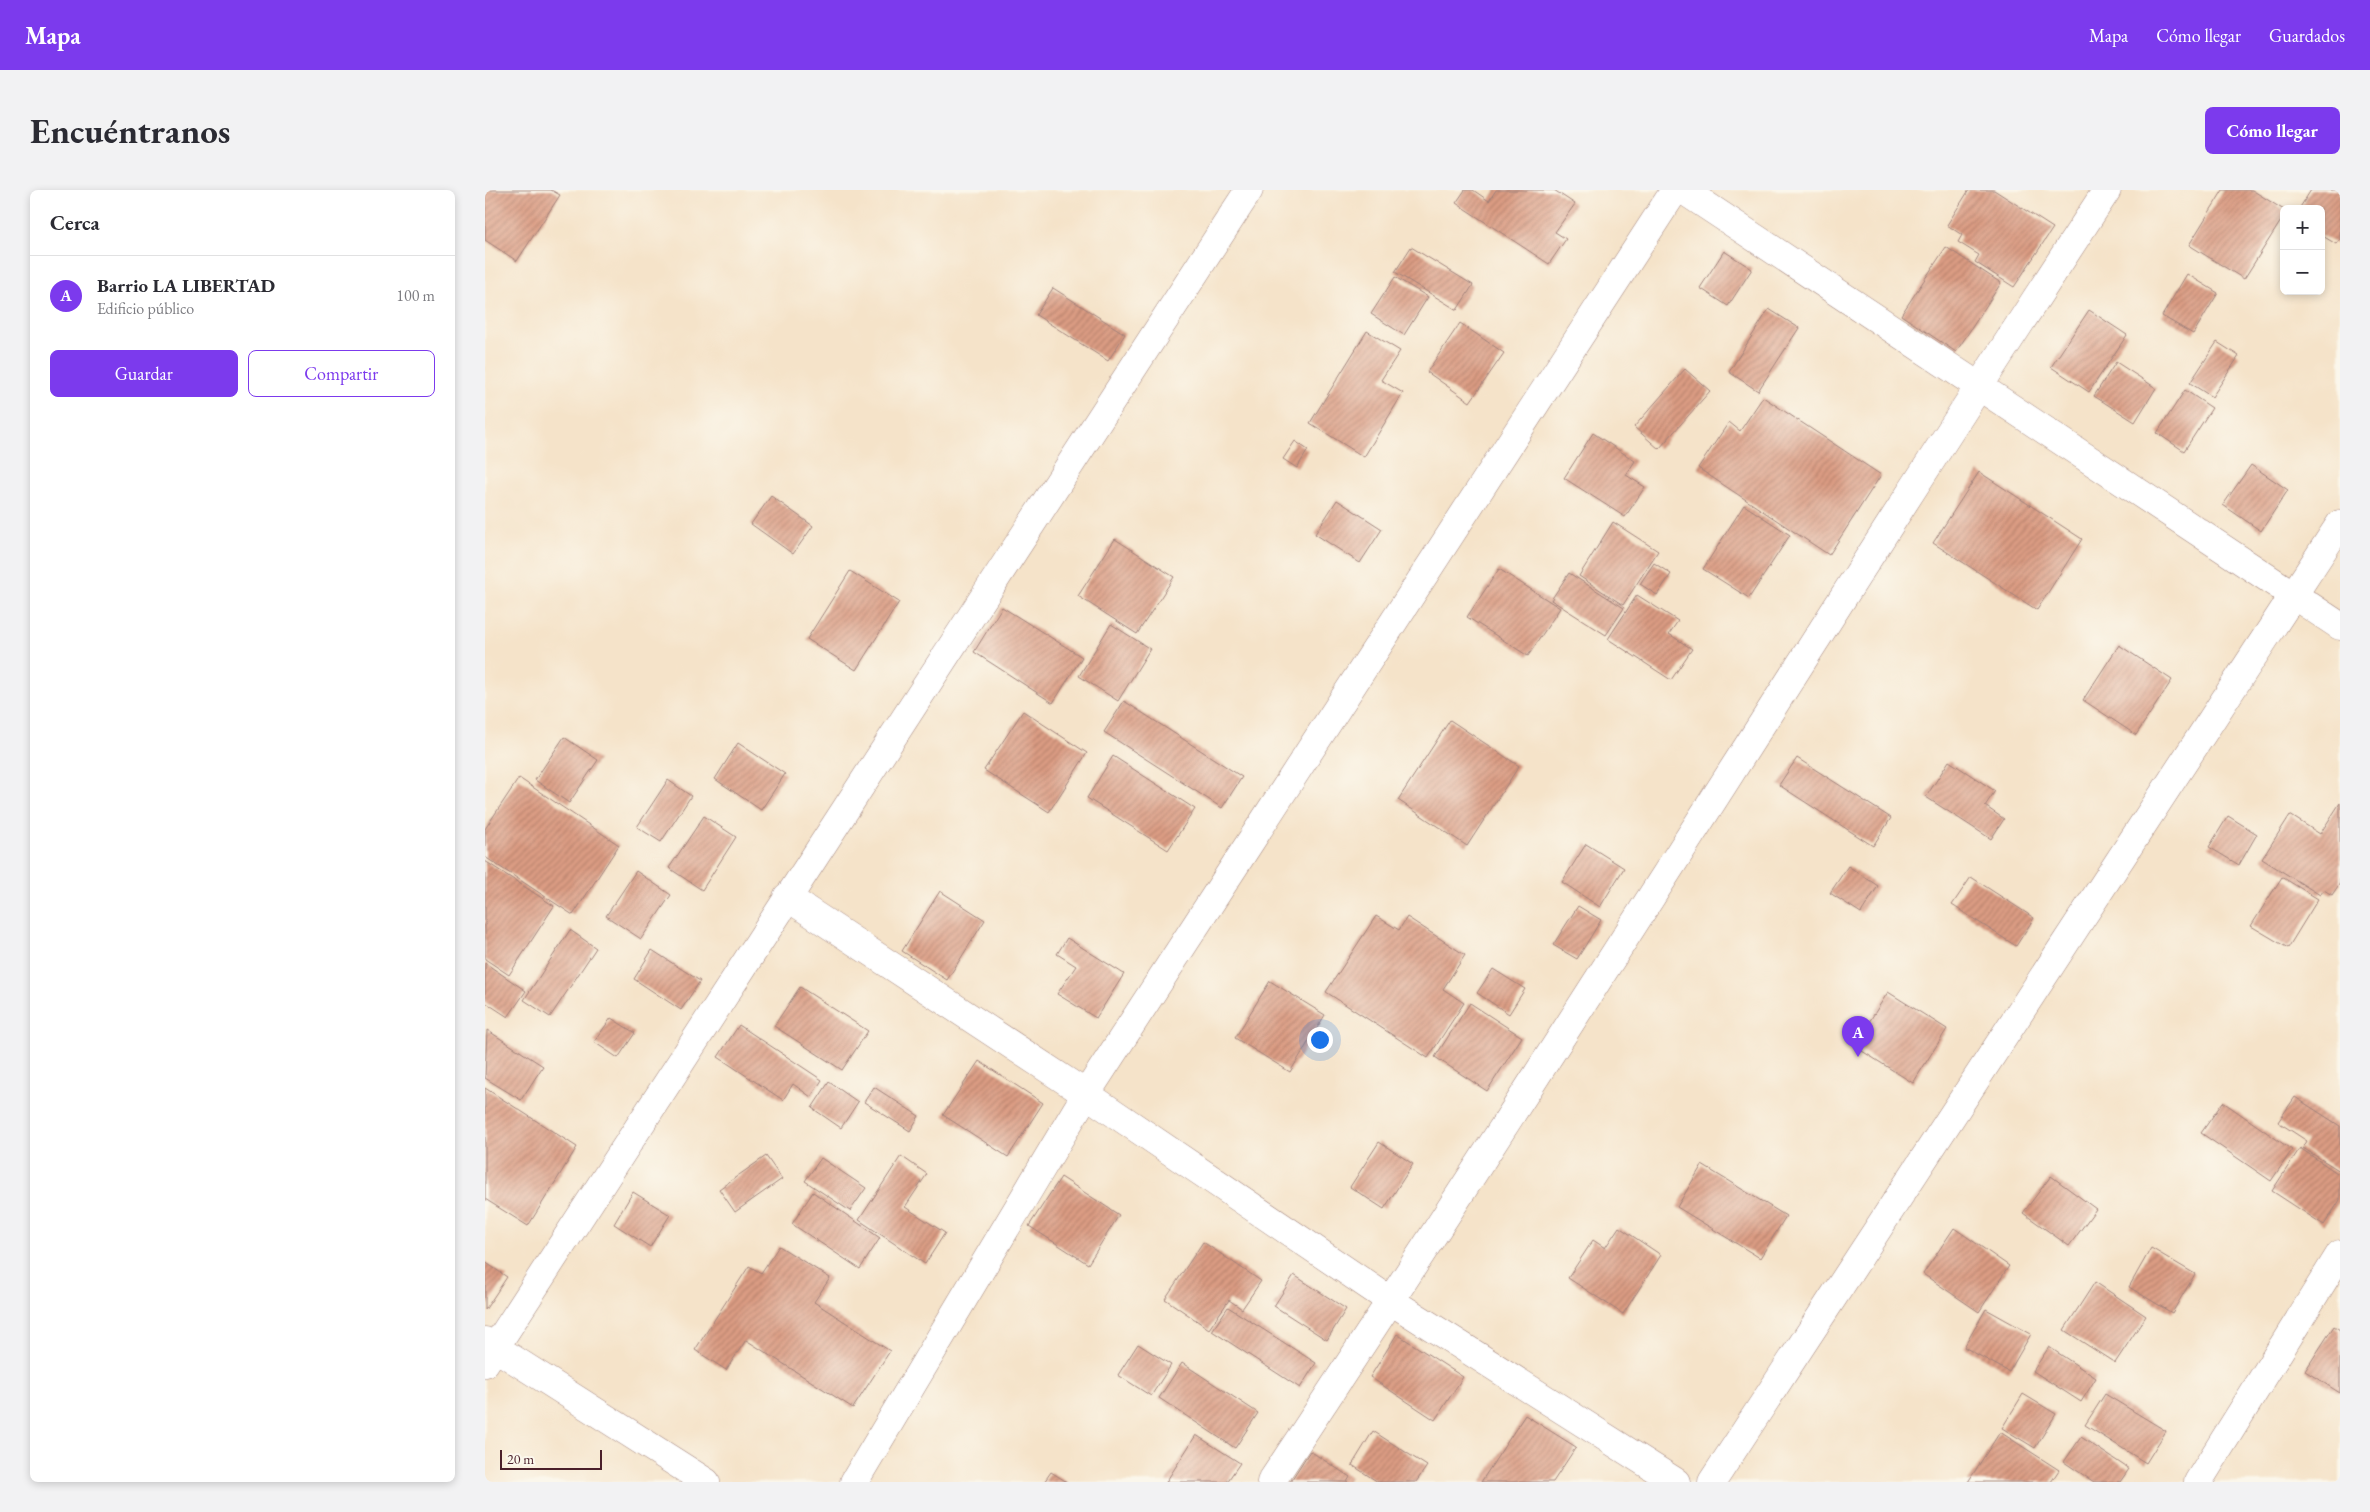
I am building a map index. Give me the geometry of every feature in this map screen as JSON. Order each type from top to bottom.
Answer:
[{"type":"street","points":[[706,1482],[488,1350],[1249,190]]},
{"type":"street","points":[[854,1482],[1086,1094],[1675,190]]},
{"type":"street","points":[[1683,190],[2340,626]]},
{"type":"street","points":[[1271,1482],[1391,1302],[1977,386],[2107,190]]},
{"type":"street","points":[[1712,1482],[2340,524]]},
{"type":"street","points":[[787,896],[1086,1094],[1391,1302],[1677,1482]]},
{"type":"street","points":[[2198,1482],[2338,1262]]},
{"type":"building","points":[[485,190],[551,190],[560,195],[517,261],[485,240]]},
{"type":"building","points":[[1465,190],[1473,190],[1489,201],[1496,190],[1554,190],[1575,204],[1555,232],[1566,239],[1549,264],[1456,203]]},
{"type":"building","points":[[1969,190],[1994,190],[2053,228],[2014,287],[1975,262],[1979,255],[1958,242],[1962,235],[1947,225]]},
{"type":"building","points":[[2223,190],[2252,190],[2280,208],[2280,222],[2244,279],[2189,245]]},
{"type":"building","points":[[2311,190],[2340,190],[2340,239],[2336,244],[2325,237],[2325,205],[2302,205]]},
{"type":"building","points":[[1411,247],[1473,285],[1457,310],[1395,272]]},
{"type":"building","points":[[1946,247],[2001,283],[1956,352],[1901,315]]},
{"type":"building","points":[[1724,251],[1752,269],[1728,306],[1700,288]]},
{"type":"building","points":[[2187,274],[2218,293],[2193,334],[2162,316]]},
{"type":"building","points":[[1395,277],[1428,297],[1404,335],[1371,314]]},
{"type":"building","points":[[1053,288],[1125,334],[1108,361],[1036,315]]},
{"type":"building","points":[[1769,309],[1799,328],[1758,391],[1729,372]]},
{"type":"building","points":[[2089,310],[2127,335],[2089,392],[2051,367]]},
{"type":"building","points":[[1460,323],[1504,353],[1470,402],[1427,372]]},
{"type":"building","points":[[1367,331],[1400,351],[1381,380],[1403,393],[1364,457],[1310,423]]},
{"type":"building","points":[[2217,342],[2239,356],[2212,397],[2190,383]]},
{"type":"building","points":[[2116,362],[2156,388],[2135,422],[2094,396]]},
{"type":"building","points":[[1685,369],[1710,391],[1659,449],[1634,427]]},
{"type":"building","points":[[2185,390],[2212,408],[2184,451],[2157,433]]},
{"type":"building","points":[[1763,397],[1881,475],[1829,555],[1698,468],[1729,422],[1740,431]]},
{"type":"building","points":[[1593,433],[1635,461],[1626,475],[1645,487],[1625,517],[1564,478]]},
{"type":"building","points":[[1295,441],[1308,450],[1297,468],[1283,459]]},
{"type":"building","points":[[2251,465],[2288,490],[2261,531],[2223,505]]},
{"type":"building","points":[[1979,472],[2082,539],[2037,610],[1933,543]]},
{"type":"building","points":[[771,496],[813,526],[793,554],[751,524]]},
{"type":"building","points":[[1337,500],[1382,529],[1360,563],[1315,534]]},
{"type":"building","points":[[1744,505],[1790,535],[1749,598],[1703,569]]},
{"type":"building","points":[[1613,522],[1658,551],[1623,605],[1579,576]]},
{"type":"building","points":[[1115,539],[1174,577],[1137,634],[1078,596]]},
{"type":"building","points":[[1654,563],[1671,574],[1657,595],[1640,584]]},
{"type":"building","points":[[1499,569],[1560,608],[1528,656],[1467,617]]},
{"type":"building","points":[[850,571],[899,602],[856,670],[807,639]]},
{"type":"building","points":[[1569,573],[1624,608],[1606,635],[1551,600]]},
{"type":"building","points":[[1637,595],[1678,621],[1669,634],[1692,649],[1671,680],[1608,639]]},
{"type":"building","points":[[1002,607],[1082,657],[1053,703],[974,652]]},
{"type":"building","points":[[1111,624],[1150,649],[1118,701],[1079,676]]},
{"type":"building","points":[[2119,645],[2172,680],[2136,735],[2083,700]]},
{"type":"building","points":[[1124,701],[1242,777],[1222,808],[1104,732]]},
{"type":"building","points":[[1023,711],[1087,753],[1049,812],[984,770]]},
{"type":"building","points":[[1450,720],[1519,766],[1467,846],[1398,800]]},
{"type":"building","points":[[564,737],[598,760],[569,803],[535,780]]},
{"type":"building","points":[[738,743],[785,774],[761,810],[715,779]]},
{"type":"building","points":[[1113,756],[1195,809],[1168,850],[1087,798]]},
{"type":"building","points":[[1797,758],[1891,818],[1873,846],[1779,785]]},
{"type":"building","points":[[1949,761],[1995,791],[1985,806],[2004,819],[1991,839],[1926,797]]},
{"type":"building","points":[[519,778],[619,845],[573,915],[485,857],[485,829]]},
{"type":"building","points":[[668,780],[691,796],[661,842],[637,827]]},
{"type":"building","points":[[2340,803],[2340,883],[2332,895],[2324,890],[2320,895],[2262,859],[2290,815],[2320,834]]},
{"type":"building","points":[[704,816],[736,837],[702,890],[669,868]]},
{"type":"building","points":[[2228,816],[2257,834],[2239,865],[2209,847]]},
{"type":"building","points":[[1586,844],[1624,868],[1600,907],[1562,882]]},
{"type":"building","points":[[485,861],[554,906],[509,975],[485,959]]},
{"type":"building","points":[[1848,866],[1878,886],[1861,913],[1830,893]]},
{"type":"building","points":[[636,871],[671,895],[641,939],[606,916]]},
{"type":"building","points":[[1971,877],[2034,918],[2016,946],[1952,905]]},
{"type":"building","points":[[2282,877],[2318,899],[2288,948],[2251,926]]},
{"type":"building","points":[[940,891],[985,920],[947,980],[902,951]]},
{"type":"building","points":[[1578,906],[1601,920],[1577,959],[1553,945]]},
{"type":"building","points":[[1376,916],[1399,930],[1407,917],[1465,955],[1443,989],[1464,1003],[1428,1058],[1326,992]]},
{"type":"building","points":[[570,930],[596,948],[550,1017],[524,1000]]},
{"type":"building","points":[[1067,938],[1124,974],[1096,1018],[1057,994],[1076,966],[1057,954]]},
{"type":"building","points":[[652,950],[700,981],[681,1010],[634,979]]},
{"type":"building","points":[[485,963],[526,991],[508,1017],[485,1002]]},
{"type":"building","points":[[1493,969],[1525,989],[1509,1014],[1477,993]]},
{"type":"building","points":[[1270,981],[1325,1015],[1290,1072],[1235,1038]]},
{"type":"building","points":[[800,987],[868,1031],[842,1070],[774,1026]]},
{"type":"building","points":[[1888,992],[1947,1029],[1913,1083],[1854,1046]]},
{"type":"building","points":[[1470,1003],[1522,1037],[1487,1091],[1435,1057]]},
{"type":"building","points":[[611,1018],[635,1033],[618,1058],[594,1042]]},
{"type":"building","points":[[739,1025],[822,1080],[811,1097],[793,1084],[783,1100],[718,1057]]},
{"type":"building","points":[[487,1030],[543,1066],[521,1100],[485,1078]]},
{"type":"building","points":[[979,1061],[1043,1103],[1008,1157],[943,1115]]},
{"type":"building","points":[[829,1082],[858,1102],[841,1128],[812,1108]]},
{"type":"building","points":[[874,1087],[919,1116],[910,1131],[864,1102]]},
{"type":"building","points":[[485,1088],[577,1147],[528,1226],[485,1199]]},
{"type":"building","points":[[2295,1097],[2340,1126],[2340,1171],[2303,1148],[2307,1141],[2278,1122]]},
{"type":"building","points":[[2223,1102],[2292,1150],[2271,1181],[2201,1133]]},
{"type":"building","points":[[1379,1142],[1413,1164],[1384,1209],[1350,1187]]},
{"type":"building","points":[[2300,1148],[2340,1175],[2340,1200],[2324,1225],[2272,1191]]},
{"type":"building","points":[[766,1156],[782,1179],[735,1212],[719,1189]]},
{"type":"building","points":[[901,1156],[927,1174],[905,1207],[945,1233],[925,1264],[859,1220]]},
{"type":"building","points":[[821,1158],[866,1188],[850,1211],[805,1181]]},
{"type":"building","points":[[1702,1165],[1786,1216],[1760,1258],[1677,1207]]},
{"type":"building","points":[[2051,1176],[2096,1209],[2069,1246],[2023,1213]]},
{"type":"building","points":[[1061,1177],[1119,1215],[1088,1264],[1029,1226]]},
{"type":"building","points":[[633,1192],[670,1215],[650,1247],[614,1224]]},
{"type":"building","points":[[813,1192],[880,1238],[860,1269],[792,1224]]},
{"type":"building","points":[[1619,1227],[1661,1255],[1623,1314],[1568,1278],[1593,1240],[1605,1248]]},
{"type":"building","points":[[1954,1228],[2009,1266],[1979,1312],[1923,1274]]},
{"type":"building","points":[[1203,1242],[1261,1281],[1242,1309],[1229,1300],[1209,1329],[1165,1299]]},
{"type":"building","points":[[779,1246],[830,1278],[814,1302],[890,1351],[853,1408],[746,1340],[726,1370],[695,1350],[749,1266],[761,1273]]},
{"type":"building","points":[[2151,1248],[2195,1274],[2172,1313],[2129,1287]]},
{"type":"building","points":[[485,1262],[507,1277],[485,1310]]},
{"type":"building","points":[[1294,1275],[1346,1309],[1327,1340],[1274,1306]]},
{"type":"building","points":[[2095,1282],[2146,1316],[2115,1363],[2064,1330]]},
{"type":"building","points":[[1228,1307],[1316,1363],[1300,1388],[1212,1331]]},
{"type":"building","points":[[1986,1309],[2031,1334],[2009,1372],[1964,1347]]},
{"type":"building","points":[[2334,1326],[2340,1330],[2340,1393],[2305,1371]]},
{"type":"building","points":[[1397,1334],[1463,1377],[1435,1420],[1370,1377]]},
{"type":"building","points":[[1138,1344],[1171,1365],[1151,1396],[1118,1375]]},
{"type":"building","points":[[2049,1347],[2096,1378],[2081,1402],[2033,1371]]},
{"type":"building","points":[[1182,1363],[1258,1413],[1235,1448],[1159,1398]]},
{"type":"building","points":[[2023,1394],[2056,1414],[2035,1448],[2002,1428]]},
{"type":"building","points":[[2105,1394],[2166,1431],[2146,1463],[2085,1425]]},
{"type":"building","points":[[1525,1415],[1576,1447],[1553,1482],[1481,1482]]},
{"type":"building","points":[[1373,1431],[1427,1466],[1416,1482],[1378,1482],[1352,1465]]},
{"type":"building","points":[[2000,1432],[2059,1470],[2051,1482],[1968,1482]]},
{"type":"building","points":[[1196,1435],[1240,1463],[1227,1482],[1166,1482]]},
{"type":"building","points":[[2081,1437],[2129,1469],[2120,1482],[2094,1482],[2064,1462]]},
{"type":"building","points":[[1310,1451],[1350,1477],[1347,1482],[1290,1482]]},
{"type":"building","points":[[1051,1472],[1067,1482],[1044,1482]]},
{"type":"place","name":"Barrio LA LIBERTAD","points":[[1858,1057]]}]
